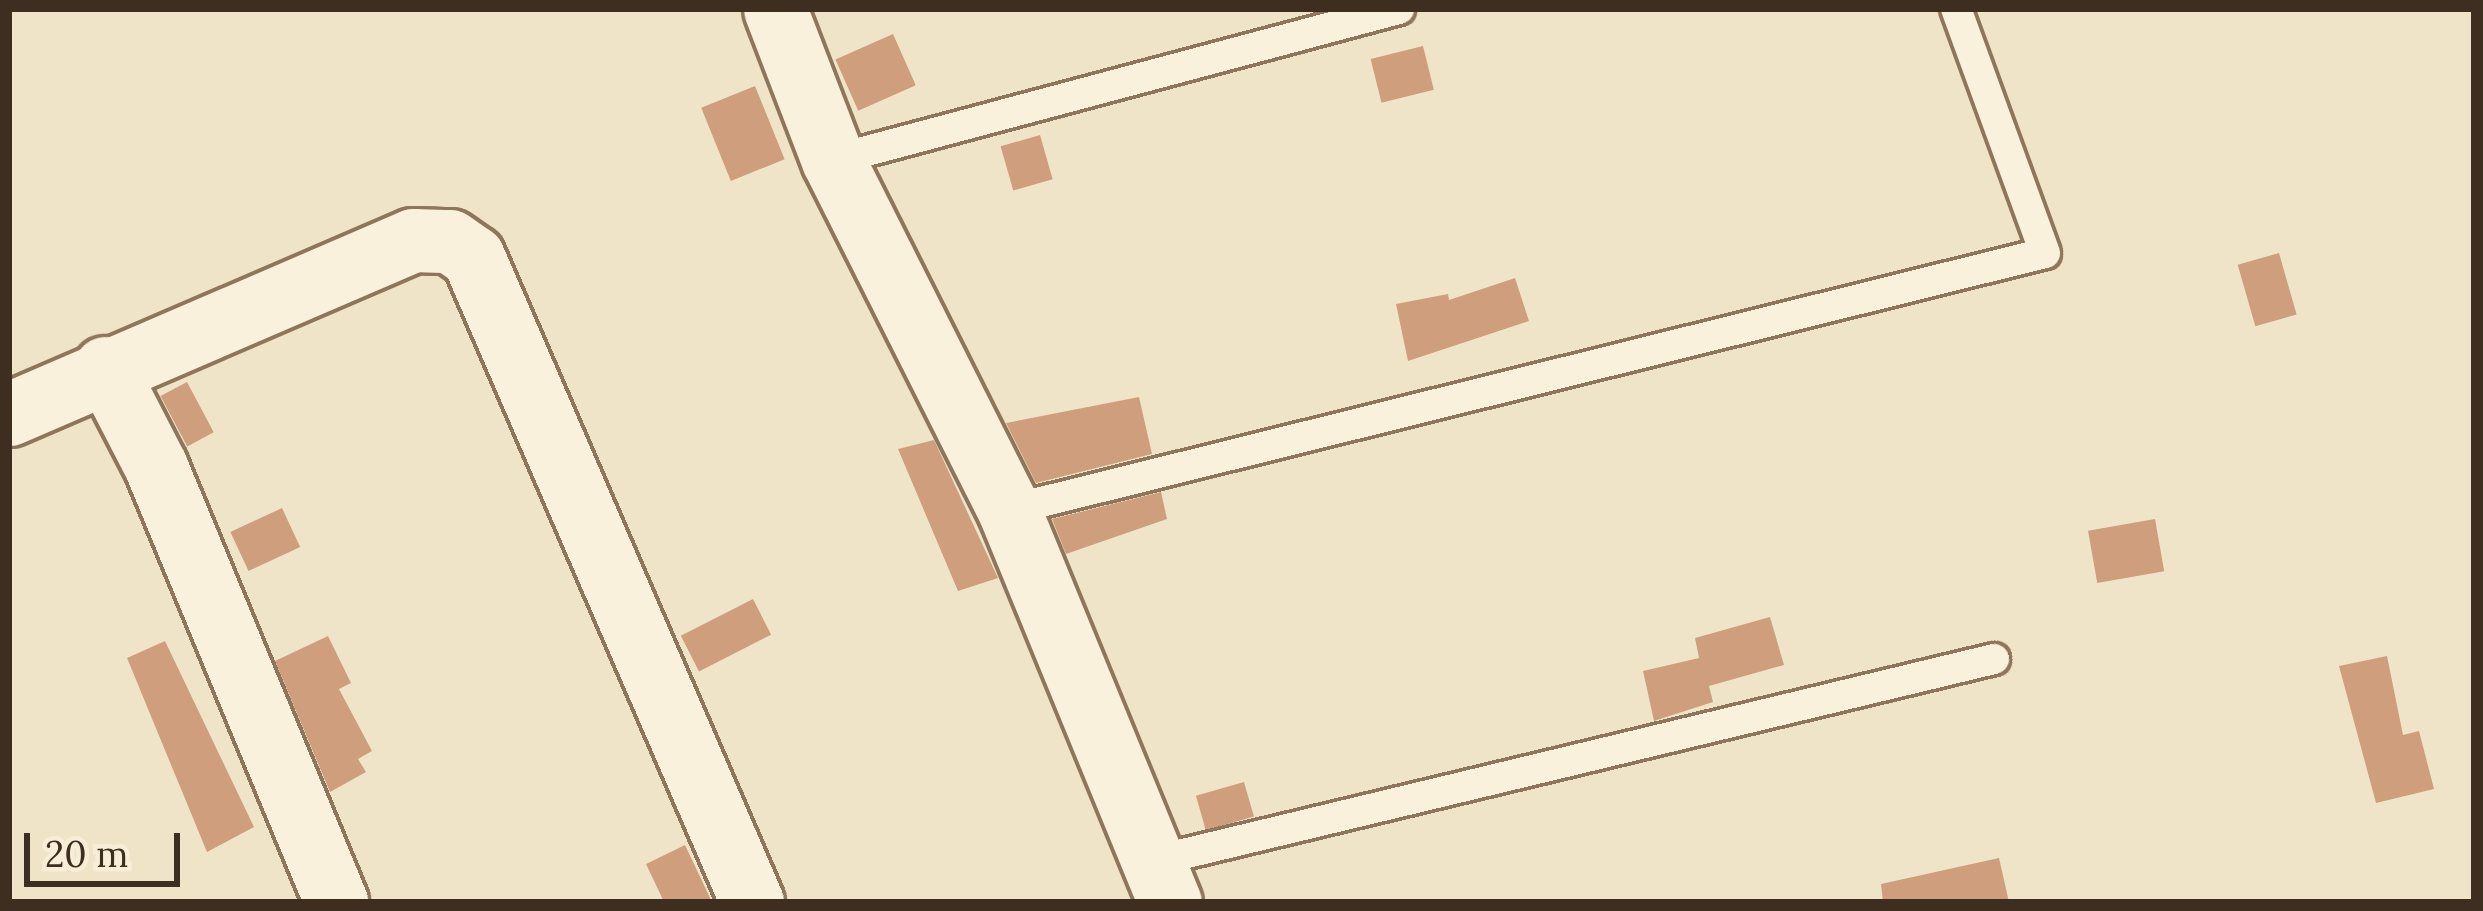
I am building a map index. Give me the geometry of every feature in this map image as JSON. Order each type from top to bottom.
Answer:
[{"type":"street","points":[[775,9],[833,160],[1009,510],[1162,882]]},
{"type":"street","points":[[9,414],[105,368],[413,240],[450,241],[473,257],[752,902]]},
{"type":"street","points":[[105,368],[156,467],[336,902]]},
{"type":"lane","points":[[833,160],[1399,9]]},
{"type":"lane","points":[[1009,510],[2045,254],[1956,9]]},
{"type":"lane","points":[[1162,882],[1994,659]]},
{"type":"building","points":[[893,34],[916,85],[858,111],[835,60]]},
{"type":"building","points":[[1423,46],[1434,90],[1381,103],[1371,59]]},
{"type":"building","points":[[755,86],[785,159],[731,181],[701,108]]},
{"type":"building","points":[[1040,135],[1053,179],[1013,191],[1001,146]]},
{"type":"building","points":[[2279,253],[2297,315],[2255,326],[2238,265]]},
{"type":"building","points":[[1515,278],[1529,321],[1408,361],[1396,304],[1448,294],[1449,300]]},
{"type":"building","points":[[187,382],[214,432],[187,446],[161,396]]},
{"type":"building","points":[[1139,397],[1152,454],[1036,483],[1006,423]]},
{"type":"building","points":[[934,440],[998,578],[958,591],[898,449]]},
{"type":"building","points":[[1161,492],[1167,519],[1066,554],[1052,519]]},
{"type":"building","points":[[282,508],[300,547],[249,571],[230,532]]},
{"type":"building","points":[[2155,519],[2164,571],[2097,583],[2088,531]]},
{"type":"building","points":[[753,599],[771,635],[699,671],[681,636]]},
{"type":"building","points":[[1770,617],[1784,665],[1709,686],[1713,702],[1654,721],[1643,671],[1699,658],[1695,638]]},
{"type":"building","points":[[328,636],[351,683],[339,689],[372,751],[358,759],[366,772],[330,792],[275,661]]},
{"type":"building","points":[[165,641],[254,827],[207,852],[127,658]]},
{"type":"building","points":[[2387,656],[2403,735],[2419,731],[2434,789],[2376,803],[2339,666]]},
{"type":"building","points":[[1244,782],[1254,817],[1206,830],[1196,796]]},
{"type":"building","points":[[685,845],[712,902],[664,902],[646,864]]},
{"type":"building","points":[[1999,858],[2009,902],[1883,902],[1881,884]]}]
